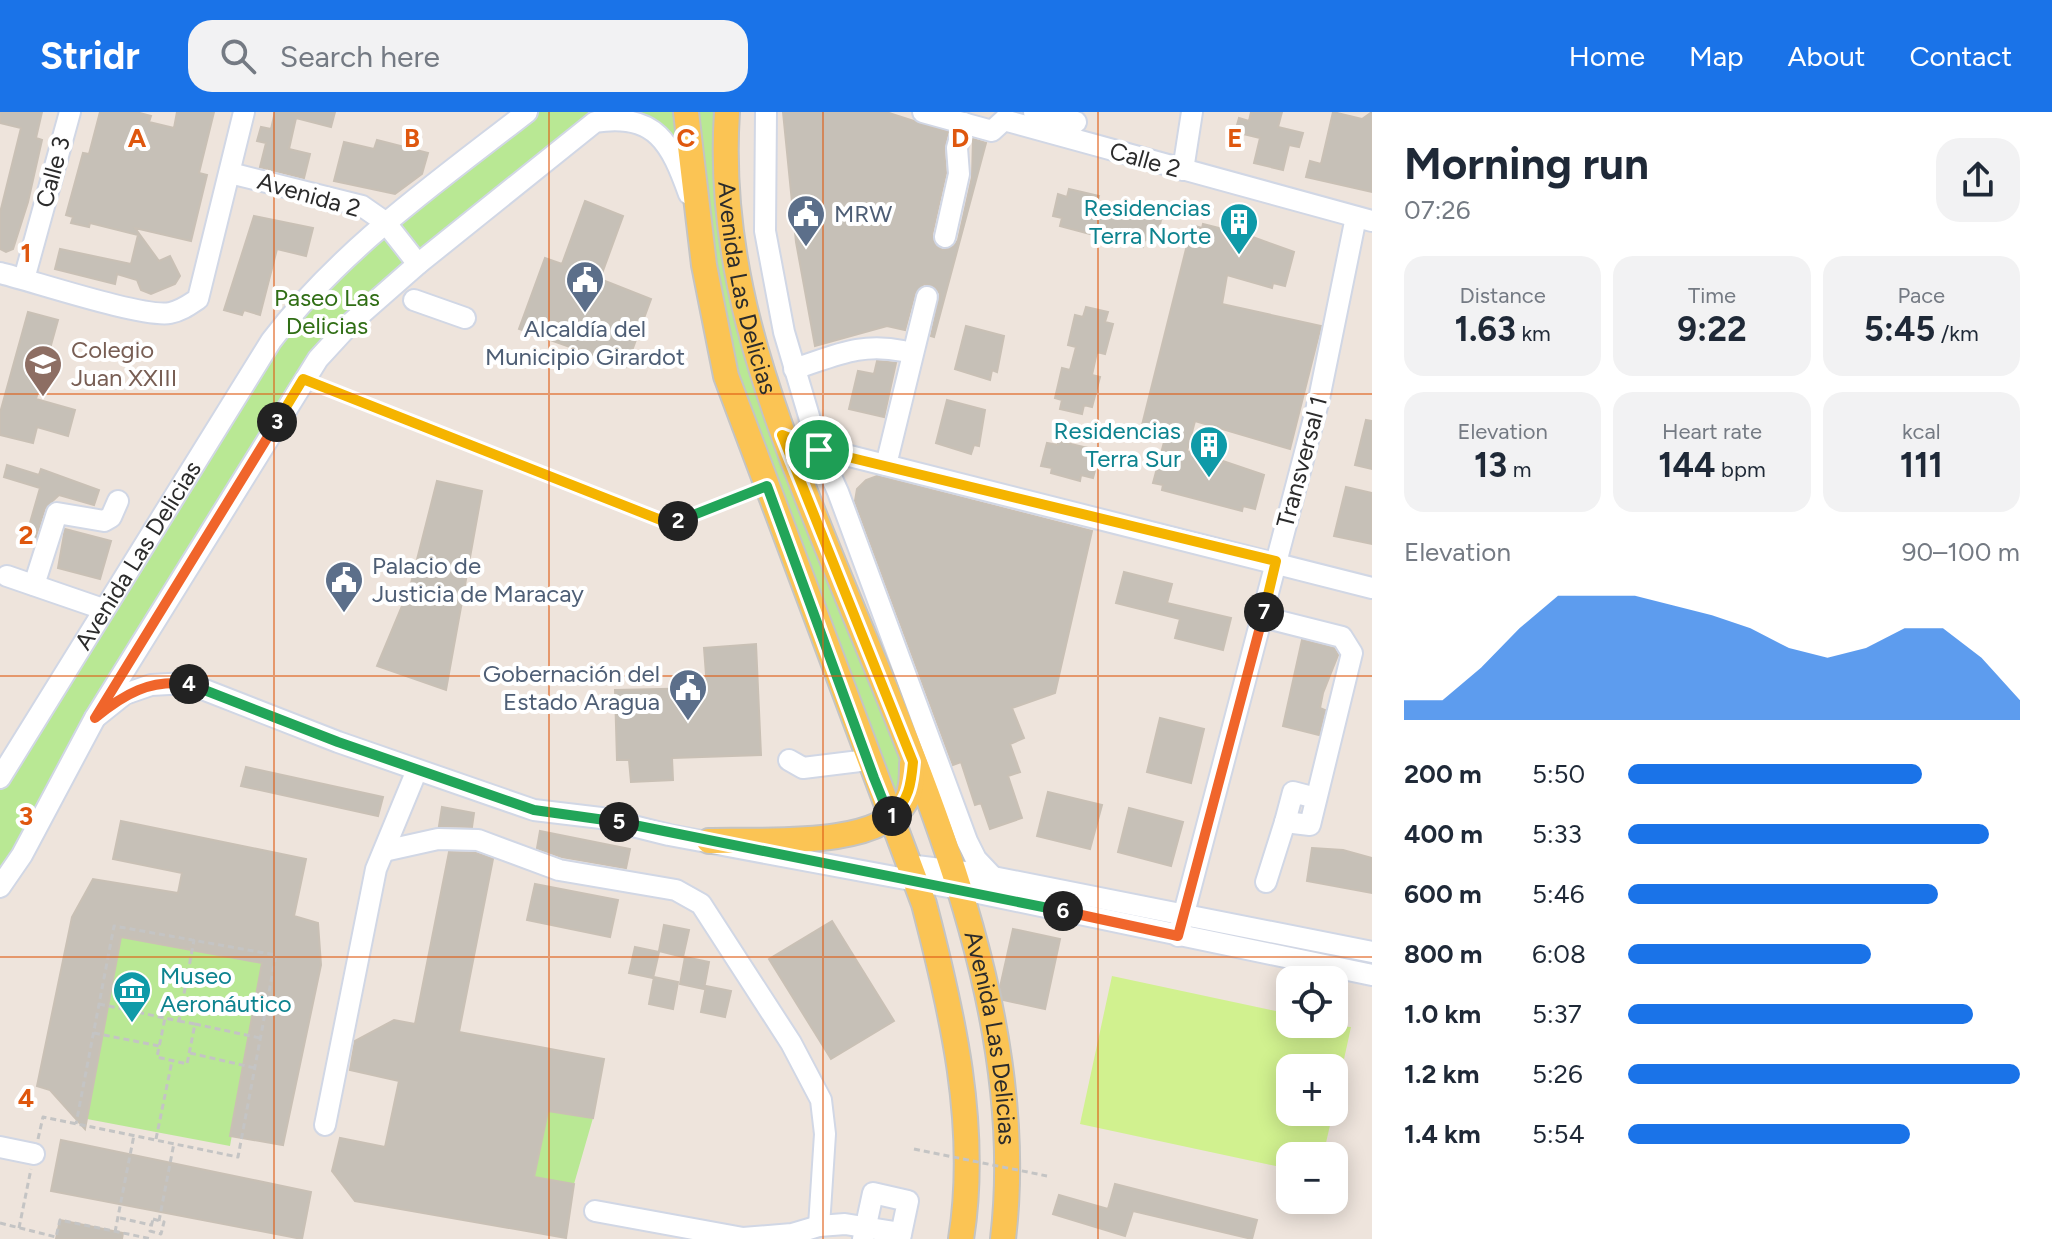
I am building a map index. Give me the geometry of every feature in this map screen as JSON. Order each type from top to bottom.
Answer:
[{"type":"main road","name":"Avenida Las Delicias","points":[[686,112],[697,215],[726,376],[912,873],[947,991],[958,1048],[965,1162],[961,1239]]},
{"type":"main road","name":"Avenida Las Delicias","points":[[727,112],[731,241],[749,334],[782,435],[913,762],[955,880],[993,1014],[1002,1062],[1007,1155],[1003,1239]]},
{"type":"main road","points":[[709,841],[828,837],[863,831],[890,818],[905,802],[911,785],[913,762]]},
{"type":"street","name":"Calle 3","points":[[24,279],[70,112]]},
{"type":"street","points":[[0,273],[121,306],[168,314],[198,299],[244,112]]},
{"type":"street","name":"Avenida Las Delicias","points":[[0,778],[271,341],[305,296],[385,222],[527,112]]},
{"type":"street","points":[[766,112],[765,231],[794,369],[819,450],[838,492],[967,841],[976,859],[993,877]]},
{"type":"street","name":"Calle 2","points":[[923,112],[992,131],[1006,116],[1183,170],[1364,219]]},
{"type":"street","points":[[1034,112],[1076,122]]},
{"type":"street","points":[[1183,170],[1192,112]]},
{"type":"street","name":"Avenida Las Delicias","points":[[0,887],[22,855],[95,718],[303,379],[352,322],[418,264],[595,122],[617,116],[637,118],[655,128],[675,154],[697,215]]},
{"type":"street","points":[[945,237],[959,174],[957,148],[964,123]]},
{"type":"street","name":"Avenida 2","points":[[230,173],[362,206],[385,222]]},
{"type":"street","name":"Transversal 1","points":[[1178,936],[1186,916],[1364,219]]},
{"type":"street","points":[[385,222],[418,264]]},
{"type":"street","points":[[886,465],[927,297]]},
{"type":"street","points":[[414,300],[465,318]]},
{"type":"street","points":[[794,369],[860,347],[875,345],[903,351]]},
{"type":"street","points":[[782,435],[819,450],[1276,561],[1372,588]]},
{"type":"street","points":[[34,585],[57,513],[104,521],[111,517],[118,501]]},
{"type":"street","points":[[7,576],[103,609]]},
{"type":"street","points":[[1263,617],[1342,637],[1352,653],[1316,798],[1293,792],[1266,882]]},
{"type":"street","points":[[95,718],[125,694],[151,685],[187,683],[417,770],[534,810],[601,818],[709,841],[955,880],[1178,936],[1372,975]]},
{"type":"street","points":[[789,760],[803,768],[868,760]]},
{"type":"street","points":[[325,1125],[376,869],[417,770]]},
{"type":"street","points":[[384,851],[438,839],[478,840],[559,870],[676,890],[701,904],[784,1031],[821,1100],[825,1134],[819,1226]]},
{"type":"street","points":[[0,861],[22,855]]},
{"type":"street","points":[[955,880],[993,877],[1372,952]]},
{"type":"street","points":[[0,1147],[34,1154]]},
{"type":"street","points":[[595,1211],[742,1238],[792,1234],[819,1226],[865,1233],[901,1236],[908,1201],[873,1193],[865,1233]]},
{"type":"path","points":[[303,379],[671,524],[767,486]]},
{"type":"path","points":[[19,1228],[43,1117],[76,1124],[134,1135],[156,1140],[174,1143],[238,1157],[276,955],[114,926],[76,1124]]},
{"type":"path","points":[[179,1021],[194,940]]},
{"type":"path","points":[[99,1004],[260,1038]]},
{"type":"path","points":[[165,1018],[157,1057],[172,1061],[187,1064],[195,1024]]},
{"type":"path","points":[[94,1033],[159,1046]]},
{"type":"path","points":[[190,1053],[255,1068]]},
{"type":"path","points":[[156,1140],[172,1061]]},
{"type":"path","points":[[115,1232],[134,1135]]},
{"type":"path","points":[[159,1221],[174,1143]]},
{"type":"path","points":[[914,1149],[1047,1176]]},
{"type":"path","points":[[118,1217],[151,1225]]},
{"type":"path","points":[[153,1219],[159,1221],[164,1222],[161,1234],[150,1231],[153,1219]]},
{"type":"path","points":[[0,1223],[56,1237],[60,1220],[154,1239],[156,1233]]},
{"type":"green space","name":"Paseo Las Delicias","points":[[527,112],[727,112],[749,334],[913,762],[890,818],[754,449],[675,154],[617,116],[418,264],[303,379],[0,871],[0,775],[305,296]]},
{"type":"green space","points":[[121,937],[262,963],[230,1146],[87,1119]]},
{"type":"green space","points":[[1112,976],[1276,1011],[1276,1038],[1348,1038],[1348,1027],[1351,1027],[1345,1054],[1276,1054],[1276,1126],[1330,1126],[1326,1142],[1276,1142],[1276,1166],[1080,1124]]},
{"type":"green space","points":[[548,1111],[593,1118],[574,1184],[534,1177]]},
{"type":"building","points":[[0,112],[42,112],[36,138],[42,140],[28,202],[13,249],[6,252],[0,249],[0,213],[21,128],[0,123]]},
{"type":"building","points":[[100,112],[136,112],[151,116],[149,122],[174,128],[177,112],[214,112],[199,173],[207,175],[191,241],[135,228],[159,261],[170,256],[180,276],[175,284],[151,294],[141,290],[137,280],[117,274],[115,284],[55,269],[60,249],[131,264],[138,235],[90,223],[89,227],[71,223],[73,217],[66,215],[83,153],[89,154]]},
{"type":"building","points":[[275,112],[335,112],[331,127],[296,118],[289,149],[310,154],[304,178],[260,167],[266,143],[257,141],[261,127],[271,129]]},
{"type":"building","points":[[783,112],[886,112],[948,132],[944,148],[946,173],[932,235],[936,246],[943,250],[954,246],[958,240],[972,177],[973,139],[986,143],[934,337],[931,336],[940,294],[935,287],[924,284],[915,293],[905,330],[887,326],[815,346],[796,242]]},
{"type":"building","points":[[1251,112],[1282,112],[1278,127],[1303,133],[1299,147],[1289,145],[1283,170],[1254,163],[1260,138],[1235,132],[1239,118],[1249,121]]},
{"type":"building","points":[[1333,112],[1362,119],[1372,112],[1372,192],[1306,177],[1310,161],[1321,164]]},
{"type":"building","points":[[377,140],[428,153],[422,174],[395,194],[334,181],[344,142],[374,149]]},
{"type":"building","points":[[1069,189],[1099,196],[1097,204],[1120,210],[1122,202],[1153,210],[1151,218],[1161,220],[1156,242],[1145,239],[1143,247],[1113,240],[1115,232],[1092,226],[1090,234],[1060,226],[1062,218],[1053,216],[1058,194],[1067,197]]},
{"type":"building","name":"Alcaldía del Municipio Girardot","points":[[585,201],[623,216],[600,279],[651,299],[626,367],[519,329],[545,258],[562,264]]},
{"type":"building","points":[[254,216],[313,228],[306,256],[277,249],[260,315],[244,310],[242,315],[224,310]]},
{"type":"building","points":[[1203,224],[1231,231],[1230,235],[1252,241],[1253,237],[1294,252],[1285,286],[1273,283],[1272,288],[1227,275],[1222,304],[1321,326],[1290,449],[1195,421],[1187,451],[1201,455],[1200,459],[1222,464],[1223,461],[1264,475],[1255,509],[1243,506],[1242,511],[1162,490],[1163,485],[1153,483],[1167,431],[1142,425],[1192,225],[1202,228]]},
{"type":"building","points":[[1086,307],[1108,312],[1105,322],[1113,324],[1105,354],[1097,352],[1092,375],[1100,377],[1092,407],[1084,405],[1082,414],[1060,409],[1062,400],[1055,398],[1062,368],[1070,370],[1076,347],[1068,345],[1075,315],[1083,317]]},
{"type":"building","points":[[28,312],[58,320],[36,399],[75,410],[68,436],[37,427],[33,443],[0,435],[0,413]]},
{"type":"building","points":[[966,326],[1004,336],[997,372],[992,370],[990,380],[955,369]]},
{"type":"building","points":[[877,361],[896,363],[884,417],[849,409],[858,371],[874,374]]},
{"type":"building","points":[[947,400],[985,410],[979,446],[974,445],[971,454],[936,443]]},
{"type":"building","points":[[1366,420],[1372,421],[1372,469],[1355,465]]},
{"type":"building","points":[[1058,441],[1088,448],[1087,452],[1099,455],[1093,478],[1081,475],[1080,481],[1051,473],[1052,468],[1041,466],[1047,443],[1058,445]]},
{"type":"building","points":[[7,465],[39,475],[41,469],[99,490],[94,505],[59,495],[45,508],[34,543],[25,540],[40,488],[4,477]]},
{"type":"building","points":[[877,476],[1092,531],[1055,693],[1012,708],[1024,738],[1010,744],[1020,772],[1008,776],[1022,818],[990,829],[981,803],[975,805],[961,762],[953,765],[855,501],[857,489],[866,480]]},
{"type":"building","points":[[437,481],[482,491],[446,690],[377,666],[410,587]]},
{"type":"building","points":[[1346,487],[1372,493],[1372,544],[1334,536]]},
{"type":"building","points":[[65,529],[111,541],[100,579],[58,568]]},
{"type":"building","points":[[1124,572],[1172,584],[1167,603],[1231,618],[1223,650],[1175,638],[1180,619],[1116,603]]},
{"type":"building","points":[[1302,640],[1334,648],[1338,655],[1323,693],[1320,708],[1325,710],[1319,735],[1283,726]]},
{"type":"building","name":"Gobernación del Estado Aragua","points":[[756,644],[761,755],[672,758],[673,780],[631,782],[629,760],[617,760],[615,690],[707,688],[704,648]]},
{"type":"building","points":[[1160,718],[1204,729],[1191,783],[1147,772]]},
{"type":"building","points":[[246,767],[383,797],[378,816],[241,786]]},
{"type":"building","points":[[1048,792],[1102,805],[1090,849],[1037,836]]},
{"type":"building","points":[[442,807],[474,813],[472,827],[439,826]]},
{"type":"building","points":[[1129,808],[1183,822],[1171,866],[1118,852]]},
{"type":"building","points":[[121,821],[306,859],[294,916],[318,923],[321,965],[283,1145],[230,1136],[262,963],[121,937],[85,1129],[50,1090],[37,1086],[72,917],[93,879],[178,893],[182,873],[113,859]]},
{"type":"building","points":[[540,831],[630,849],[626,868],[562,857],[537,848]]},
{"type":"building","points":[[1312,848],[1343,850],[1372,858],[1372,893],[1307,881]]},
{"type":"building","points":[[449,852],[476,853],[493,859],[459,1032],[604,1059],[593,1118],[548,1111],[534,1177],[574,1184],[566,1238],[355,1201],[332,1171],[340,1138],[385,1147],[399,1081],[350,1070],[355,1041],[394,1020],[415,1024]]},
{"type":"building","points":[[535,884],[618,900],[610,937],[527,920]]},
{"type":"building","points":[[832,921],[894,1021],[831,1059],[769,959]]},
{"type":"building","points":[[664,925],[689,930],[683,957],[659,951]]},
{"type":"building","points":[[1013,929],[1060,939],[1045,1009],[1003,1000],[1000,987]]},
{"type":"building","points":[[635,947],[659,952],[653,978],[629,973]]},
{"type":"building","points":[[685,957],[709,962],[704,989],[680,984]]},
{"type":"building","points":[[654,977],[678,982],[673,1009],[649,1004]]},
{"type":"building","points":[[706,986],[731,991],[725,1017],[701,1012]]},
{"type":"building","points":[[61,1140],[311,1192],[302,1239],[51,1191]]},
{"type":"building","points":[[1115,1184],[1257,1220],[1252,1239],[1133,1211],[1125,1236],[1053,1214],[1059,1195],[1108,1209]]},
{"type":"building","points":[[60,1220],[123,1233],[122,1239],[56,1239]]},
{"type":"place","name":"MRW","points":[[806,248]]},
{"type":"place","name":"Residencias Terra Norte","points":[[1239,256]]},
{"type":"place","name":"Alcaldía del Municipio Girardot","points":[[585,314]]},
{"type":"place","name":"Colegio Juan XXIII","points":[[43,398]]},
{"type":"place","name":"Residencias Terra Sur","points":[[1209,479]]},
{"type":"place","name":"Palacio de Justicia de Maracay","points":[[344,614]]},
{"type":"place","name":"Gobernación del Estado Aragua","points":[[688,722]]},
{"type":"place","name":"Museo Aeronáutico","points":[[132,1024]]},
{"type":"route","points":[[303,379],[671,524],[767,486],[890,818],[905,802],[911,785],[913,762],[782,435],[819,450],[974,485],[1107,521],[1276,561],[1186,916],[1178,936],[959,889],[669,835],[601,818],[534,810],[338,742],[187,683],[151,685],[125,694],[95,718],[303,379]]}]
